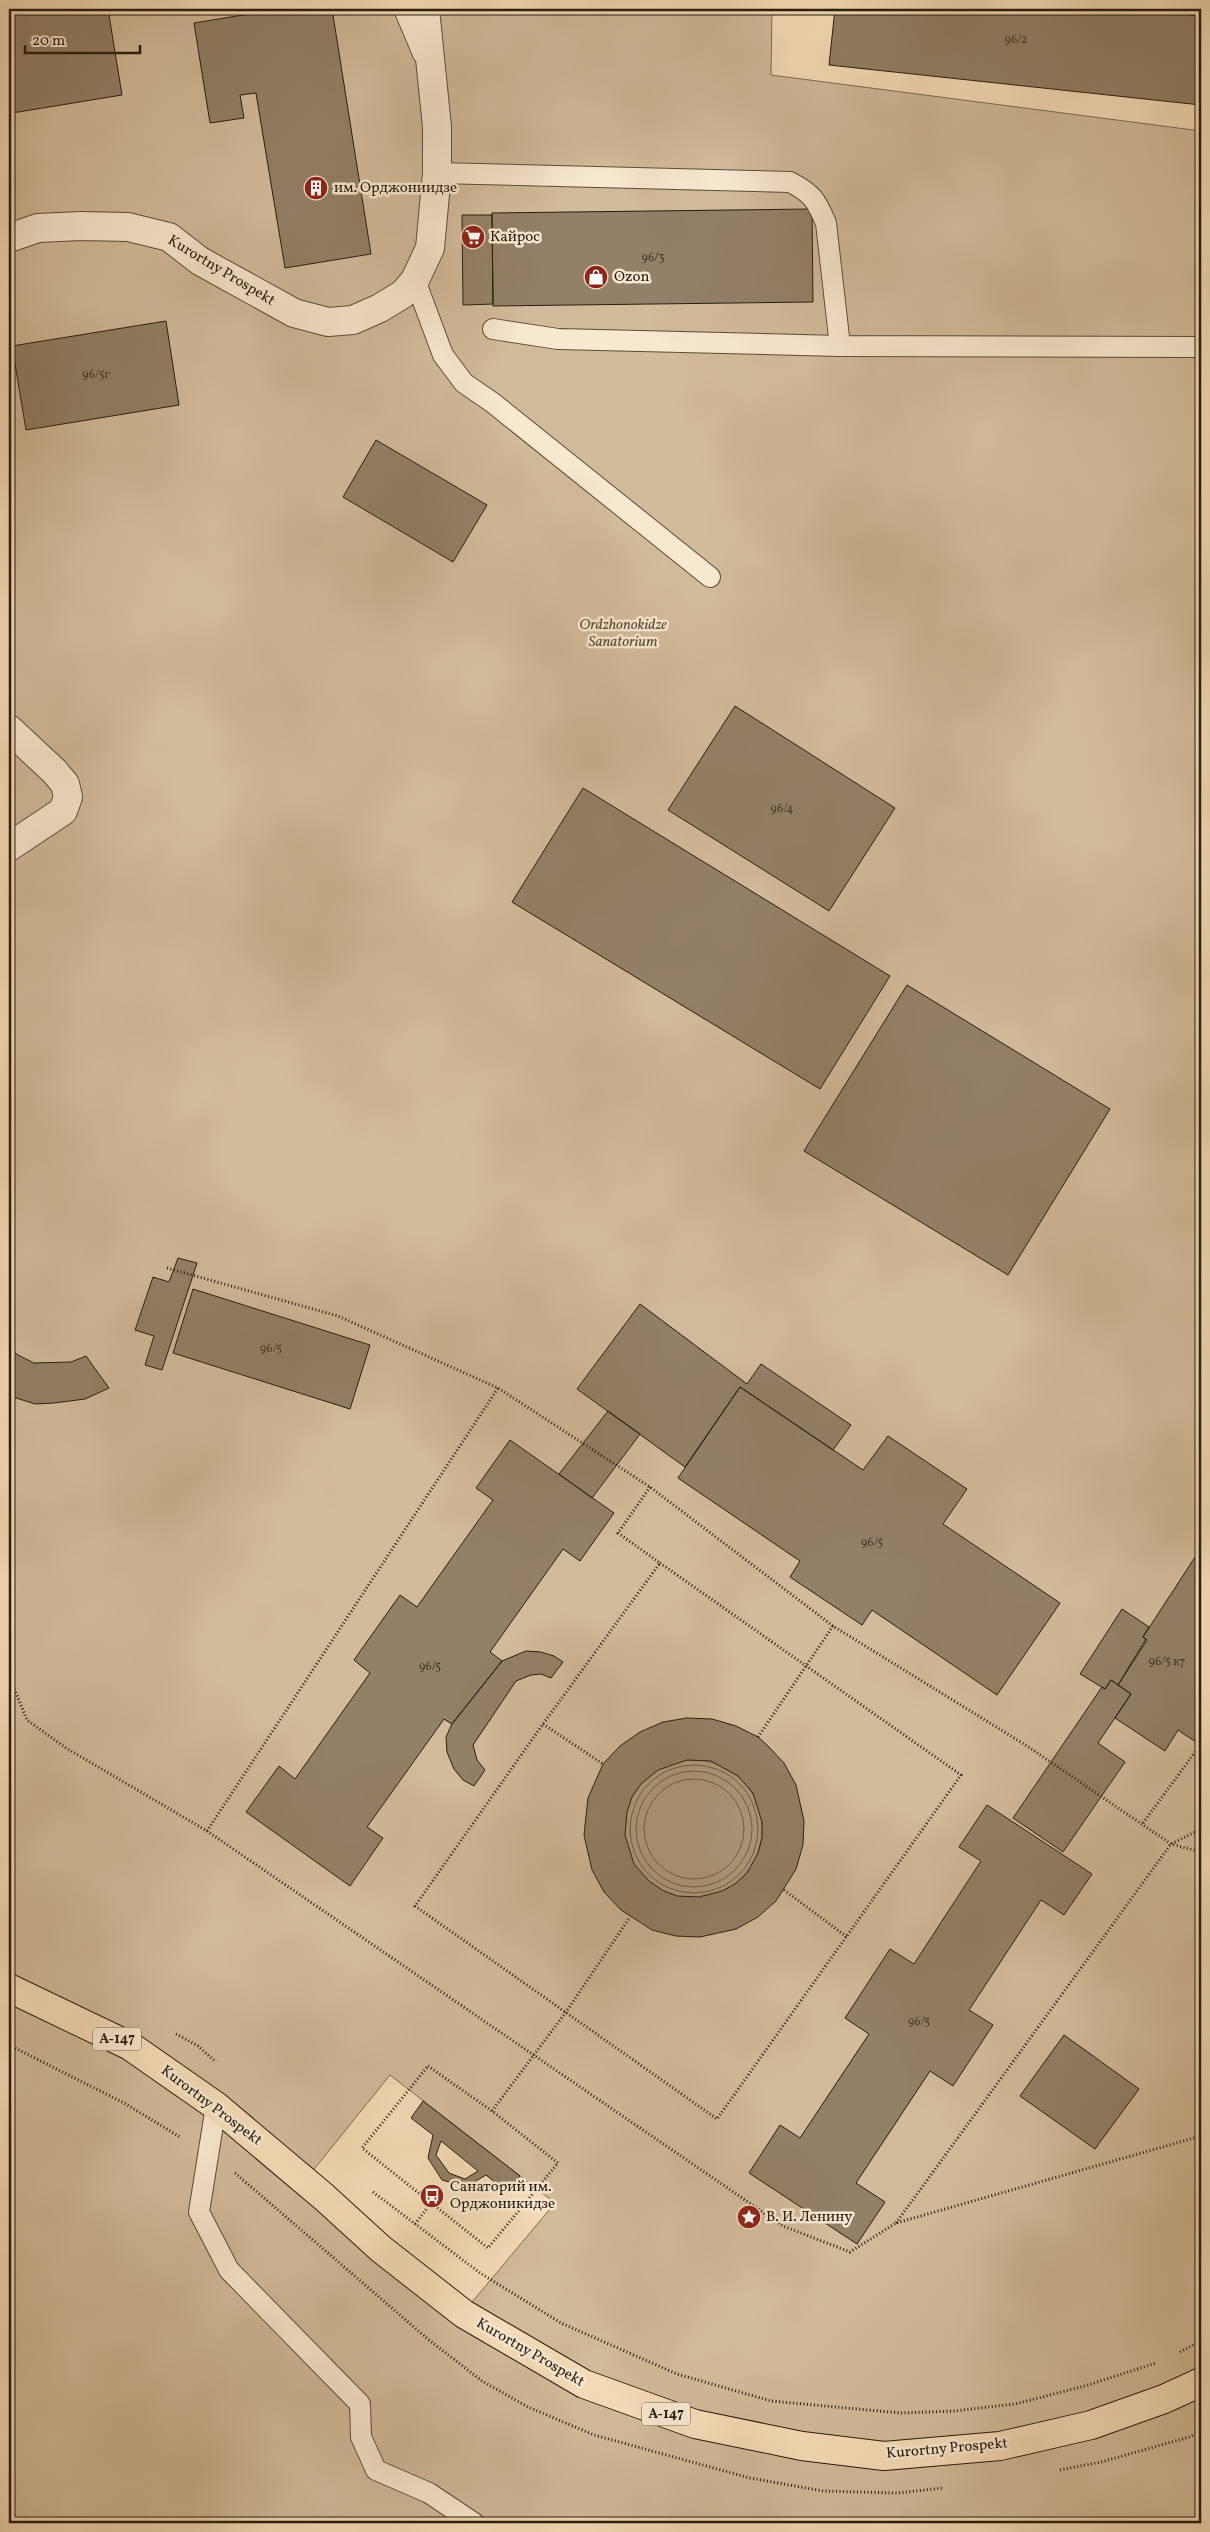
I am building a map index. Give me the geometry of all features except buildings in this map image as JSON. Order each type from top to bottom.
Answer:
[{"type":"main road","name":"Kurortny Prospekt","points":[[9,1988],[130,2046],[216,2106],[324,2197],[381,2249],[464,2314],[584,2384],[696,2424],[802,2446],[894,2455],[1000,2446],[1091,2425],[1164,2399],[1201,2382]]},
{"type":"street","name":"Kurortny Prospekt","points":[[9,238],[38,228],[81,226],[128,227],[169,237],[200,261],[294,314],[328,322],[352,320],[380,308],[402,294],[415,280],[430,248],[437,173],[433,77],[425,9]]},
{"type":"street","points":[[9,729],[66,784],[68,797],[63,811],[9,846]]},
{"type":"lane","points":[[404,9],[433,77]]},
{"type":"lane","points":[[437,173],[790,182],[809,192],[819,207],[826,223],[840,346]]},
{"type":"lane","points":[[415,280],[443,355],[464,383],[493,403],[710,577]]},
{"type":"lane","points":[[493,329],[558,339],[840,346],[1201,347]]},
{"type":"lane","points":[[216,2106],[199,2212],[229,2270],[360,2404],[361,2436],[376,2470],[430,2493],[474,2523]]},
{"type":"path","points":[[167,1268],[338,1316],[498,1388],[650,1487],[833,1626],[1027,1746],[1143,1823],[1171,1844],[1201,1852]]},
{"type":"path","points":[[207,1831],[498,1388]]},
{"type":"path","points":[[650,1487],[618,1533],[961,1775],[717,2119],[416,1906],[543,1724],[660,1563]]},
{"type":"path","points":[[758,1737],[833,1626]]},
{"type":"path","points":[[9,1677],[27,1720],[66,1748],[207,1831],[783,2226],[850,2252],[896,2222],[1201,2136]]},
{"type":"path","points":[[543,1724],[603,1764]]},
{"type":"path","points":[[1143,1823],[1201,1744]]},
{"type":"path","points":[[896,2222],[1171,1844],[1201,1828]]},
{"type":"path","points":[[784,1890],[847,1937]]},
{"type":"path","points":[[492,2111],[566,2012],[630,1918]]},
{"type":"path","points":[[175,2033],[198,2046],[220,2065]]},
{"type":"path","points":[[428,2066],[492,2111],[558,2163],[488,2248],[431,2203],[362,2148],[428,2066]]},
{"type":"path","points":[[371,2191],[480,2273],[561,2324],[677,2374],[771,2401],[901,2413],[954,2411],[1016,2404],[1085,2386],[1160,2362]]},
{"type":"path","points":[[415,2224],[431,2203]]},
{"type":"path","points":[[1177,2353],[1201,2340]]},
{"type":"green space","name":"Ordzhonokidze Sanatorium","points":[[9,9],[772,9],[771,75],[1201,131],[1201,2523],[9,2523]],"holes":[[[390,2075],[555,2203],[467,2308],[303,2183]]]},
{"type":"water","points":[[693,1760],[719,1766],[742,1780],[756,1803],[762,1829],[756,1855],[742,1878],[719,1892],[693,1898],[667,1892],[644,1878],[630,1855],[624,1829],[630,1803],[644,1780],[667,1766]]},
{"type":"place","name":"им. Орджониидзе","points":[[316,188]]},
{"type":"place","name":"Кайрос","points":[[473,237]]},
{"type":"place","name":"Ozon","points":[[596,277]]},
{"type":"place","name":"Санаторий им. Орджоникидзе","points":[[432,2196]]},
{"type":"place","name":"В. И. Ленину","points":[[749,2217]]}]
